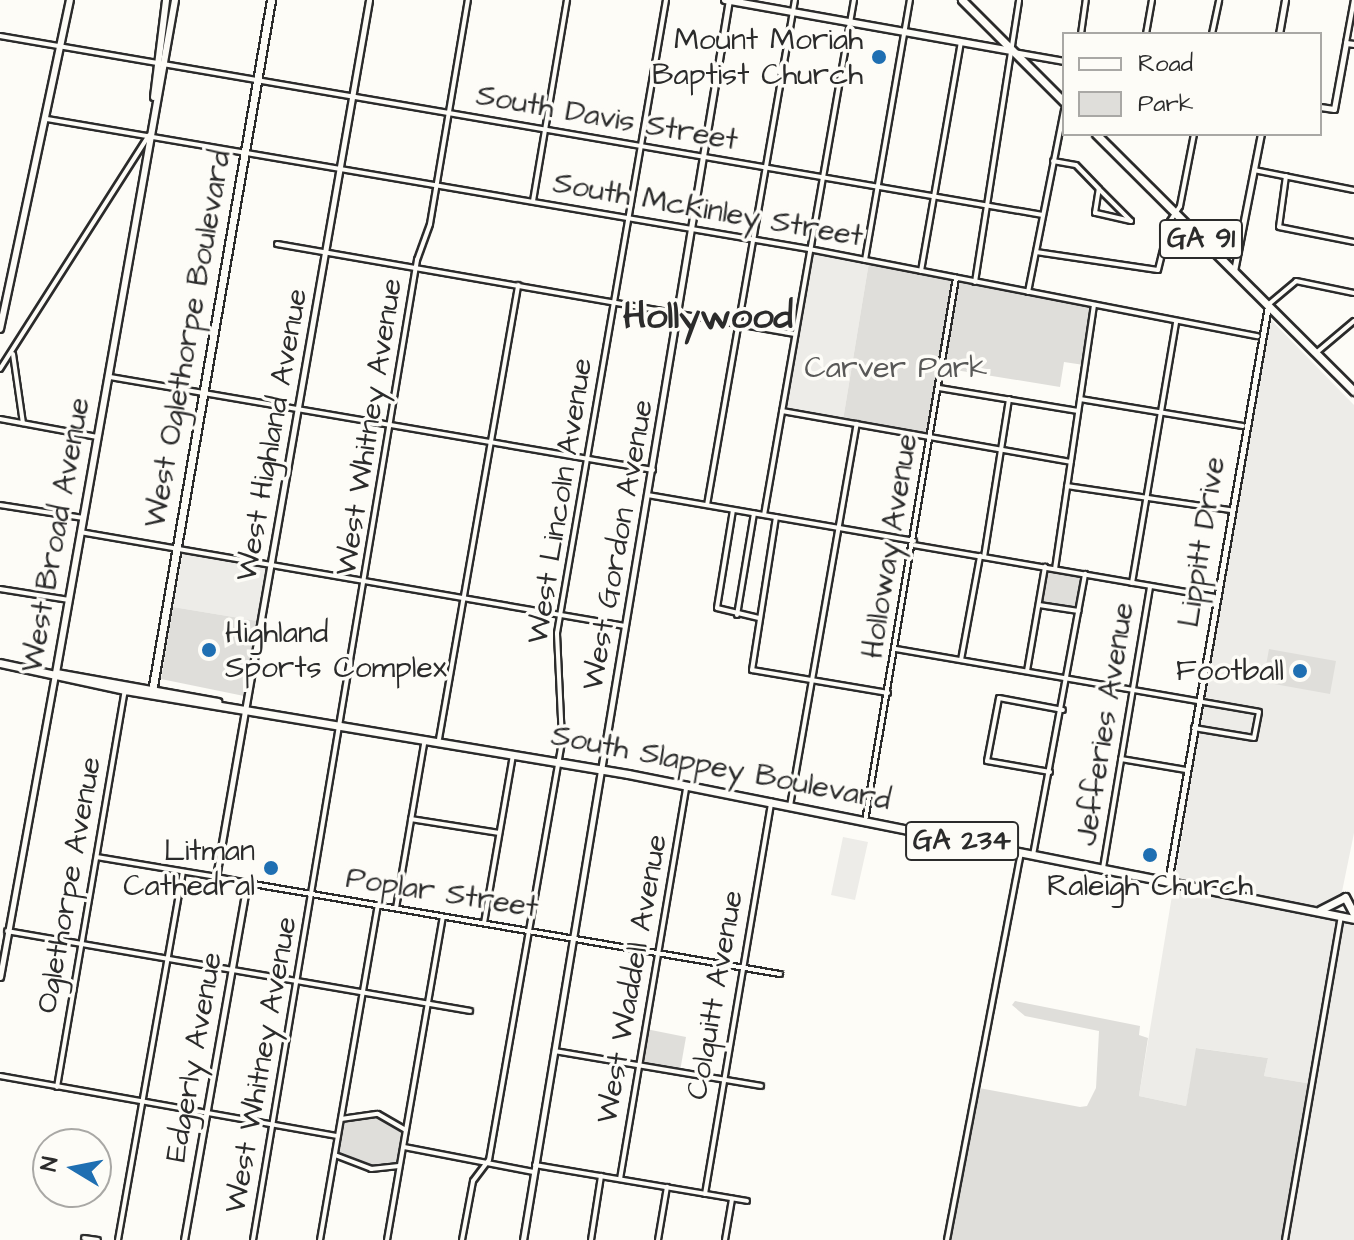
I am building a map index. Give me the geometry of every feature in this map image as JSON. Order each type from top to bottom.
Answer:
[{"type":"main road","points":[[0,329],[70,0]]},
{"type":"main road","name":"West Broad Avenue","points":[[56,673],[155,101],[166,0]]},
{"type":"main road","name":"West Broad Avenue","points":[[160,63],[175,0]]},
{"type":"main road","name":"West Oglethorpe Boulevard","points":[[153,686],[271,0]]},
{"type":"main road","points":[[728,0],[1012,51]]},
{"type":"main road","points":[[962,0],[1062,100]]},
{"type":"main road","name":"GA 91","points":[[1098,136],[1354,391]]},
{"type":"main road","points":[[0,663],[56,673]]},
{"type":"main road","name":"South Slappey Boulevard","points":[[56,673],[153,686],[217,702]]},
{"type":"main road","name":"South Slappey Boulevard","points":[[56,673],[125,690],[217,702],[514,752],[1341,917],[1354,917]]},
{"type":"main road","points":[[140,692],[153,686],[164,696]]},
{"type":"main road","points":[[1314,911],[1345,897],[1354,917]]},
{"type":"street","name":"West Highland Avenue","points":[[216,877],[369,0]]},
{"type":"street","name":"West Whitney Avenue","points":[[253,1240],[368,580],[388,426],[416,268],[436,184],[468,0]]},
{"type":"street","points":[[533,201],[567,0]]},
{"type":"street","name":"West Lincoln Avenue","points":[[462,1240],[473,1181],[486,1164],[559,761],[564,715],[556,661],[560,615],[666,0]]},
{"type":"street","name":"West Gordon Avenue","points":[[523,1240],[680,313],[728,0]]},
{"type":"street","points":[[707,505],[795,0]]},
{"type":"street","points":[[764,515],[854,0]]},
{"type":"street","points":[[865,260],[910,0]]},
{"type":"street","points":[[975,282],[1019,0]]},
{"type":"street","points":[[1081,32],[1086,0]]},
{"type":"street","points":[[1146,32],[1152,0]]},
{"type":"street","points":[[1212,32],[1219,0]]},
{"type":"street","points":[[1279,32],[1285,0]]},
{"type":"street","points":[[1322,107],[1334,109],[1354,0]]},
{"type":"street","name":"South Davis Street","points":[[0,36],[1043,215]]},
{"type":"street","points":[[921,271],[961,42]]},
{"type":"street","points":[[1346,43],[1354,44]]},
{"type":"street","points":[[1012,51],[1062,61]]},
{"type":"street","name":"South McKinley Street","points":[[47,119],[245,150],[809,249],[1258,336]]},
{"type":"street","points":[[1028,292],[1062,120]]},
{"type":"street","points":[[0,369],[13,354],[134,153],[149,135]]},
{"type":"street","points":[[1036,252],[1158,270],[1194,136]]},
{"type":"street","points":[[1234,272],[1261,136]]},
{"type":"street","points":[[134,153],[146,153]]},
{"type":"street","points":[[1053,161],[1076,165],[1131,221],[1095,213],[1099,189]]},
{"type":"street","points":[[1254,170],[1354,190]]},
{"type":"street","points":[[1286,176],[1279,227],[1354,242]]},
{"type":"street","points":[[277,244],[795,334]]},
{"type":"street","name":"Holloway Avenue","points":[[865,821],[956,278]]},
{"type":"street","points":[[1268,306],[1296,281],[1354,293]]},
{"type":"street","points":[[439,739],[518,285]]},
{"type":"street","points":[[1055,569],[1094,306]]},
{"type":"street","name":"Lippitt Drive","points":[[1168,882],[1258,336],[1268,306]]},
{"type":"street","points":[[1316,353],[1354,321]]},
{"type":"street","points":[[1132,583],[1176,322]]},
{"type":"street","points":[[13,354],[24,424]]},
{"type":"street","points":[[107,377],[653,470]]},
{"type":"street","points":[[939,388],[1078,411]]},
{"type":"street","points":[[961,660],[1009,399]]},
{"type":"street","points":[[1080,399],[1243,426]]},
{"type":"street","points":[[782,411],[1071,462]]},
{"type":"street","points":[[0,419],[97,437]]},
{"type":"street","points":[[790,806],[857,424]]},
{"type":"street","points":[[1067,486],[1230,510]]},
{"type":"street","points":[[648,495],[1215,597]]},
{"type":"street","points":[[0,505],[83,518]]},
{"type":"street","points":[[733,510],[716,604],[737,615],[759,618]]},
{"type":"street","points":[[737,615],[754,513]]},
{"type":"street","points":[[776,517],[750,665],[888,693]]},
{"type":"street","points":[[80,532],[625,626]]},
{"type":"street","points":[[1027,671],[1045,567]]},
{"type":"street","points":[[1033,855],[1063,710],[1085,574]]},
{"type":"street","name":"Jefferies Avenue","points":[[1103,869],[1150,586]]},
{"type":"street","points":[[0,589],[69,600]]},
{"type":"street","points":[[1039,605],[1079,611]]},
{"type":"street","points":[[896,649],[1259,712],[1254,738],[1194,728]]},
{"type":"street","name":"West Broad Avenue","points":[[0,977],[56,673]]},
{"type":"street","name":"Oglethorpe Avenue","points":[[57,1087],[125,690]]},
{"type":"street","points":[[1050,772],[987,761],[999,698],[1063,710]]},
{"type":"street","points":[[396,909],[426,737]]},
{"type":"street","points":[[484,923],[514,752]]},
{"type":"street","points":[[1121,759],[1186,770]]},
{"type":"street","name":"West Waddell Avenue","points":[[620,1179],[687,785]]},
{"type":"street","name":"Colquitt Avenue","points":[[705,1194],[771,802]]},
{"type":"street","points":[[411,819],[499,833]]},
{"type":"street","points":[[947,1240],[1021,852]]},
{"type":"street","name":"Poplar Street","points":[[97,857],[780,974]]},
{"type":"street","points":[[118,1240],[183,872]]},
{"type":"street","name":"Edgerly Avenue","points":[[184,1240],[247,883]]},
{"type":"street","points":[[320,1240],[378,905]]},
{"type":"street","points":[[387,1240],[443,917]]},
{"type":"street","points":[[1285,1240],[1341,917]]},
{"type":"street","points":[[7,931],[470,1011]]},
{"type":"street","points":[[555,1051],[761,1086]]},
{"type":"street","points":[[0,1076],[338,1136]]},
{"type":"street","points":[[341,1119],[378,1114],[406,1130]]},
{"type":"street","points":[[404,1147],[486,1164],[601,1176],[747,1201]]},
{"type":"street","points":[[335,1155],[371,1169],[400,1167]]},
{"type":"street","points":[[591,1240],[601,1176]]},
{"type":"street","points":[[658,1240],[667,1187]]},
{"type":"street","points":[[725,1240],[732,1199]]},
{"type":"street","points":[[84,1238],[98,1240]]},
{"type":"shaded area","points":[[811,251],[869,262],[843,420],[783,408]]},
{"type":"shaded area","points":[[1270,319],[1354,405],[1354,833],[1336,921],[1354,925],[1354,1240],[1285,1240],[1312,1084],[1264,1076],[1268,1058],[1197,1048],[1186,1106],[1139,1096],[1207,683],[1201,681]]},
{"type":"shaded area","points":[[183,551],[267,566],[257,621],[173,607]]},
{"type":"shaded area","points":[[843,837],[868,842],[855,900],[831,895]]},
{"type":"green space","name":"Carver Park","points":[[869,262],[954,279],[929,435],[843,420]]},
{"type":"green space","points":[[957,279],[1093,307],[1084,365],[1064,362],[1060,387],[943,368]]},
{"type":"green space","points":[[1046,568],[1084,575],[1078,611],[1040,604]]},
{"type":"green space","name":"Highland Sports Complex","points":[[173,607],[257,621],[244,696],[161,679]]},
{"type":"green space","name":"Football","points":[[1269,649],[1336,661],[1330,694],[1263,682]]},
{"type":"green space","points":[[1015,1001],[1140,1026],[1139,1035],[1148,1038],[1139,1096],[1186,1106],[1196,1048],[1268,1058],[1264,1076],[1312,1084],[1285,1240],[947,1240],[979,1088],[1080,1107],[1087,1106],[1096,1088],[1099,1031],[1025,1016],[1012,1005]]},
{"type":"green space","points":[[646,1029],[686,1037],[680,1071],[640,1064]]},
{"type":"green space","points":[[378,1115],[406,1130],[400,1166],[377,1169],[336,1155],[341,1119]]},
{"type":"place","name":"Mount Moriah Baptist Church","points":[[879,57]]},
{"type":"place","name":"Highland Sports Complex","points":[[209,650]]},
{"type":"place","name":"Football","points":[[1300,671]]},
{"type":"place","name":"Raleigh Church","points":[[1150,855]]},
{"type":"place","name":"Litman Cathedral","points":[[271,868]]},
{"type":"district","name":"Hollywood","points":[[708,318]]}]
